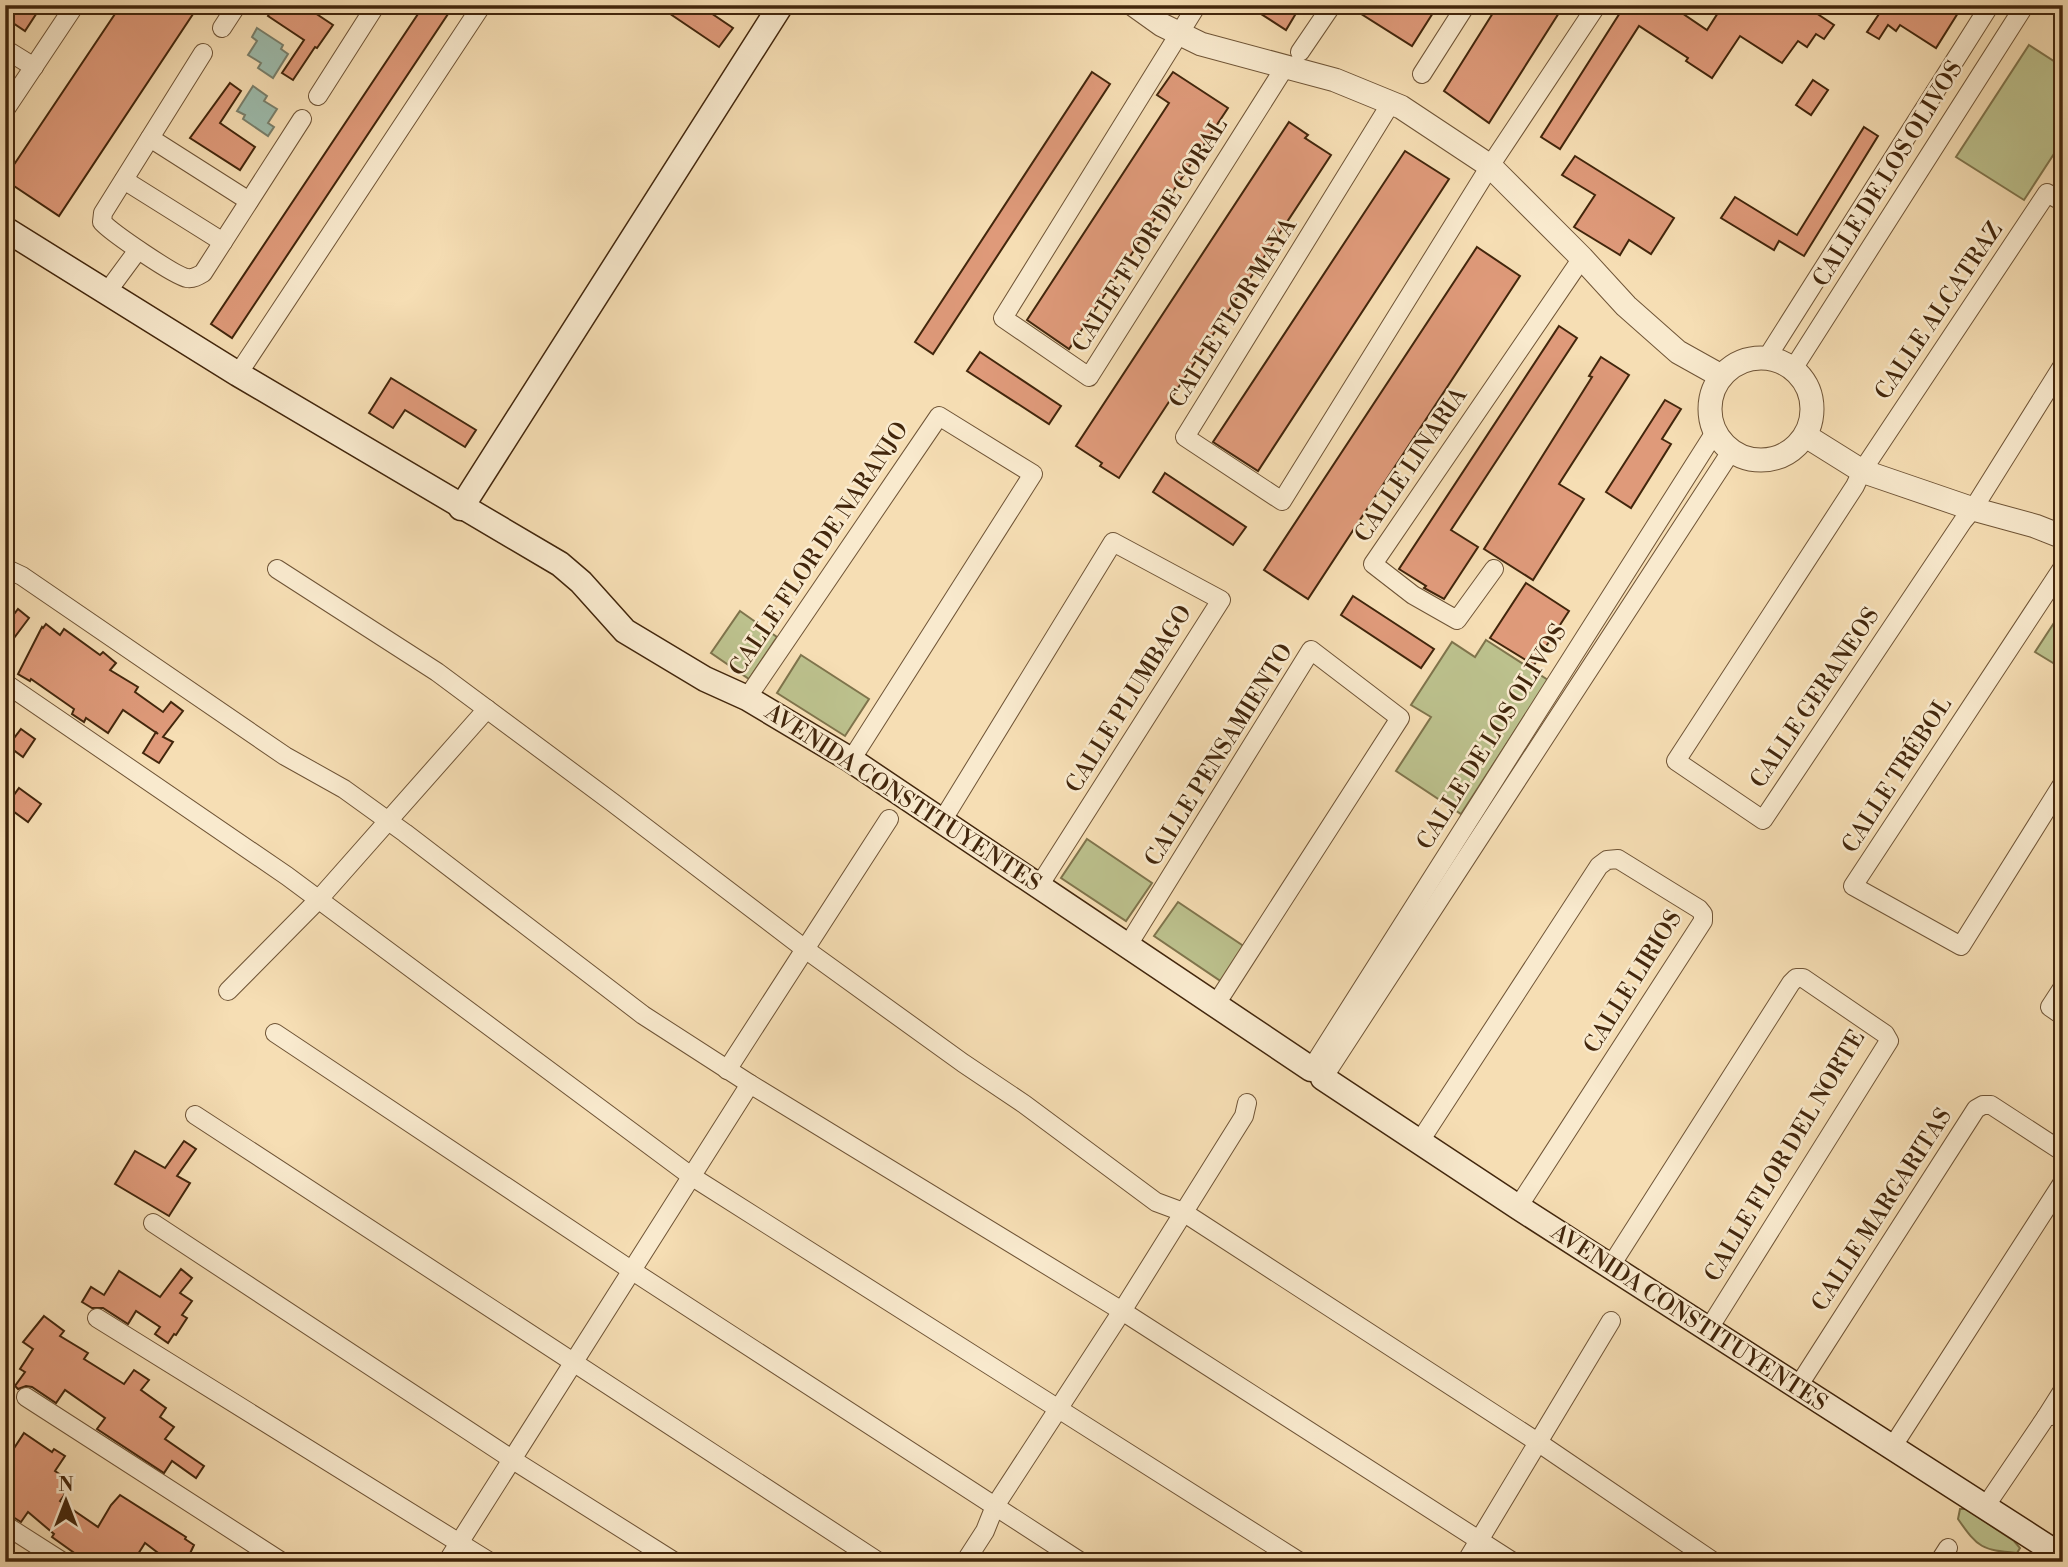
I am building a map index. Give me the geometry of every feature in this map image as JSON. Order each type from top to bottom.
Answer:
[{"type":"main road","points":[[461,508],[781,5]]},
{"type":"main road","name":"AVENIDA CONSTITUYENTES","points":[[5,229],[238,374],[560,564],[581,582],[625,631],[705,679],[747,698],[851,760],[1518,1207],[1891,1449],[1986,1507],[2061,1558]]},
{"type":"street","points":[[5,109],[75,5]]},
{"type":"street","points":[[222,28],[237,5]]},
{"type":"street","points":[[238,374],[482,5]]},
{"type":"street","points":[[1134,5],[1170,29],[1201,44],[1293,60],[1401,107],[1490,166],[1626,306],[1678,352],[1721,376]]},
{"type":"street","points":[[1170,29],[1197,5]]},
{"type":"street","points":[[1293,60],[1332,5]]},
{"type":"street","points":[[1422,74],[1466,5]]},
{"type":"street","points":[[1490,166],[1597,5]]},
{"type":"street","name":"CALLE DE LOS OLIVOS","points":[[1766,359],[1990,5]]},
{"type":"street","name":"CALLE DE LOS OLIVOS","points":[[1793,369],[2025,5]]},
{"type":"street","points":[[318,96],[372,7]]},
{"type":"street","name":"CALLE FLOR DE CORAL","points":[[1170,29],[1003,318],[1089,377],[1293,60]]},
{"type":"street","points":[[5,49],[34,67]]},
{"type":"street","points":[[203,53],[103,213],[102,222],[108,229],[138,250],[184,278],[193,278],[203,273],[302,119]]},
{"type":"street","name":"CALLE FLOR MAYA","points":[[1391,103],[1185,437],[1282,501],[1490,166]]},
{"type":"street","points":[[150,138],[249,201]]},
{"type":"street","points":[[124,180],[223,242]]},
{"type":"street","name":"CALLE ALCATRAZ","points":[[1862,471],[2048,193],[2063,202]]},
{"type":"street","points":[[107,292],[138,250]]},
{"type":"street","name":"CALLE LINARIA","points":[[1494,569],[1457,620],[1413,595],[1373,564],[1582,258]]},
{"type":"street","points":[[1757,358],[1775,359],[1793,369],[1802,378],[1812,401],[1812,419],[1800,443],[1786,454],[1771,460],[1742,457],[1723,444],[1715,432],[1709,410],[1712,392],[1721,376],[1736,364],[1757,358]]},
{"type":"street","points":[[1973,509],[2063,365]]},
{"type":"street","name":"CALLE FLOR DE NARANJO","points":[[747,698],[939,416],[1033,474],[851,760]]},
{"type":"street","name":"CALLE DE LOS OLIVOS","points":[[1317,1073],[1715,432]]},
{"type":"street","points":[[1805,436],[1862,471],[2063,537]]},
{"type":"street","name":"CALLE DE LOS OLIVOS","points":[[1317,1073],[1732,450]]},
{"type":"street","name":"CALLE GERANEOS","points":[[1862,471],[1676,761],[1763,820],[1973,509]]},
{"type":"street","name":"CALLE PLUMBAGO","points":[[942,821],[1112,542],[1221,600],[1039,886]]},
{"type":"street","name":"CALLE TRÉBOL","points":[[2063,567],[1853,886],[1961,946],[2063,783]]},
{"type":"street","points":[[5,568],[22,576],[285,756],[344,789],[643,1015],[727,1070],[1122,1311],[1513,1562]]},
{"type":"street","points":[[277,569],[437,672],[805,948],[1156,1202],[1183,1212],[1539,1443],[1714,1562]]},
{"type":"street","name":"CALLE PENSAMIENTO","points":[[1128,945],[1311,650],[1400,718],[1216,1004]]},
{"type":"street","points":[[5,683],[319,899],[691,1176],[1300,1562]]},
{"type":"street","points":[[228,991],[319,899],[486,709]]},
{"type":"street","points":[[727,1070],[889,818]]},
{"type":"street","name":"CALLE LIRIOS","points":[[1420,1141],[1599,866],[1607,860],[1618,859],[1699,909],[1703,914],[1703,921],[1518,1207]]},
{"type":"street","name":"CALLE FLOR DEL NORTE","points":[[1610,1267],[1791,983],[1796,978],[1803,978],[1885,1034],[1889,1041],[1708,1330]]},
{"type":"street","points":[[2063,987],[2050,1007],[2063,1016]]},
{"type":"street","points":[[275,1033],[631,1270],[1081,1562]]},
{"type":"street","points":[[447,1562],[750,1084]]},
{"type":"street","points":[[965,1562],[985,1531],[995,1506],[1122,1311],[1244,1116],[1247,1103]]},
{"type":"street","name":"CALLE MARGARITAS","points":[[1797,1388],[1976,1109],[1991,1105],[2063,1152]]},
{"type":"street","points":[[195,1115],[879,1562]]},
{"type":"street","points":[[1891,1449],[2063,1182]]},
{"type":"street","points":[[153,1223],[513,1460],[675,1562]]},
{"type":"street","points":[[97,1318],[490,1562]]},
{"type":"street","points":[[1466,1562],[1611,1321]]},
{"type":"street","points":[[1986,1507],[2054,1416],[2063,1390]]},
{"type":"street","points":[[26,1397],[282,1562]]},
{"type":"street","points":[[5,1525],[63,1562]]},
{"type":"green space","points":[[2029,45],[2063,67],[2063,140],[2024,200],[1956,157]]},
{"type":"green space","points":[[2063,609],[2063,669],[2035,652]]},
{"type":"green space","points":[[740,611],[777,637],[749,679],[711,653]]},
{"type":"green space","points":[[1486,640],[1548,680],[1461,814],[1396,771],[1431,717],[1411,705],[1452,642],[1475,657]]},
{"type":"green space","points":[[801,655],[869,699],[845,736],[777,693]]},
{"type":"green space","points":[[1087,839],[1152,883],[1126,921],[1061,878]]},
{"type":"green space","points":[[1178,902],[1245,947],[1222,982],[1154,936]]},
{"type":"green space","points":[[1960,1509],[1966,1509],[2014,1541],[2020,1548],[2017,1553],[1988,1549],[1976,1542],[1958,1519]]},
{"type":"shaded area","points":[[257,28],[283,45],[281,49],[288,54],[273,78],[258,68],[261,63],[248,55],[257,41],[252,37]]},
{"type":"shaded area","points":[[253,86],[267,96],[264,101],[277,109],[268,123],[274,127],[268,136],[243,119],[245,115],[237,111]]},
{"type":"building","points":[[16,5],[42,5],[25,31],[7,19]]},
{"type":"building","points":[[121,5],[199,5],[59,216],[5,178]]},
{"type":"building","points":[[275,5],[303,5],[333,25],[293,80],[282,73],[304,40],[268,16]]},
{"type":"building","points":[[424,5],[454,5],[232,338],[211,324]]},
{"type":"building","points":[[657,5],[699,5],[733,28],[719,47]]},
{"type":"building","points":[[1247,5],[1301,5],[1286,30]]},
{"type":"building","points":[[1347,5],[1438,5],[1412,46]]},
{"type":"building","points":[[1498,5],[1564,5],[1489,123],[1444,91]]},
{"type":"building","points":[[1625,5],[1670,5],[1707,30],[1723,5],[1804,5],[1834,25],[1824,39],[1816,34],[1807,47],[1798,41],[1782,63],[1740,36],[1712,78],[1686,61],[1688,58],[1639,26],[1560,149],[1541,137]]},
{"type":"building","points":[[1885,5],[1963,5],[1936,48],[1900,25],[1896,31],[1888,25],[1879,39],[1867,32]]},
{"type":"building","points":[[1092,72],[1110,84],[933,354],[915,342]]},
{"type":"building","points":[[1173,72],[1228,108],[1069,349],[1027,320],[1169,103],[1157,95]]},
{"type":"building","points":[[1813,80],[1828,90],[1811,115],[1796,105]]},
{"type":"building","points":[[230,83],[241,91],[220,123],[255,147],[240,170],[190,138]]},
{"type":"building","points":[[1289,122],[1308,135],[1305,138],[1331,155],[1119,478],[1076,446]]},
{"type":"building","points":[[1864,127],[1878,136],[1804,256],[1779,241],[1774,250],[1721,218],[1735,197],[1797,235]]},
{"type":"building","points":[[1405,151],[1449,179],[1258,471],[1213,442]]},
{"type":"building","points":[[1575,156],[1674,218],[1651,254],[1629,240],[1620,255],[1574,227],[1595,195],[1562,175]]},
{"type":"building","points":[[1477,247],[1520,276],[1308,599],[1264,570]]},
{"type":"building","points":[[1559,326],[1577,338],[1451,530],[1478,547],[1444,599],[1399,569]]},
{"type":"building","points":[[980,352],[1061,406],[1049,424],[967,371]]},
{"type":"building","points":[[1601,357],[1629,375],[1559,484],[1584,499],[1533,580],[1484,549],[1592,377],[1589,376]]},
{"type":"building","points":[[391,378],[476,430],[465,447],[405,410],[393,428],[369,413]]},
{"type":"building","points":[[1665,400],[1681,409],[1662,439],[1671,444],[1631,508],[1606,492]]},
{"type":"building","points":[[1165,473],[1246,527],[1233,545],[1153,492]]},
{"type":"building","points":[[1526,583],[1569,611],[1534,665],[1490,638]]},
{"type":"building","points":[[1353,596],[1434,649],[1421,668],[1341,615]]},
{"type":"building","points":[[18,609],[29,618],[5,650],[5,626]]},
{"type":"building","points":[[46,624],[60,635],[64,629],[100,655],[103,652],[116,663],[110,670],[138,687],[135,692],[163,712],[171,702],[183,711],[163,737],[173,742],[159,763],[143,753],[156,732],[123,710],[108,733],[86,718],[84,722],[72,714],[74,709],[31,679],[30,681],[18,674]]},
{"type":"building","points":[[21,729],[35,739],[23,757],[8,746]]},
{"type":"building","points":[[19,788],[41,804],[28,822],[6,806]]},
{"type":"building","points":[[184,1141],[196,1149],[177,1176],[190,1183],[169,1216],[115,1184],[135,1151],[165,1168]]},
{"type":"building","points":[[181,1269],[192,1278],[180,1293],[192,1301],[182,1315],[187,1318],[168,1343],[155,1334],[160,1327],[136,1311],[128,1324],[103,1308],[92,1308],[82,1302],[91,1287],[104,1295],[119,1271],[160,1297]]},
{"type":"building","points":[[44,1316],[64,1331],[60,1336],[88,1353],[84,1359],[124,1384],[134,1370],[149,1380],[141,1390],[166,1408],[160,1417],[174,1427],[165,1439],[204,1466],[196,1478],[172,1461],[164,1473],[97,1429],[105,1418],[65,1390],[56,1403],[32,1387],[18,1389],[15,1386],[25,1372],[20,1369],[33,1349],[23,1342]]},
{"type":"building","points":[[24,1433],[52,1452],[54,1449],[65,1456],[55,1471],[68,1480],[60,1490],[65,1494],[60,1501],[98,1527],[120,1495],[186,1537],[185,1539],[194,1545],[186,1562],[170,1562],[145,1543],[133,1562],[101,1562],[91,1555],[87,1562],[52,1537],[54,1534],[28,1512],[21,1522],[5,1512],[5,1462]]}]
